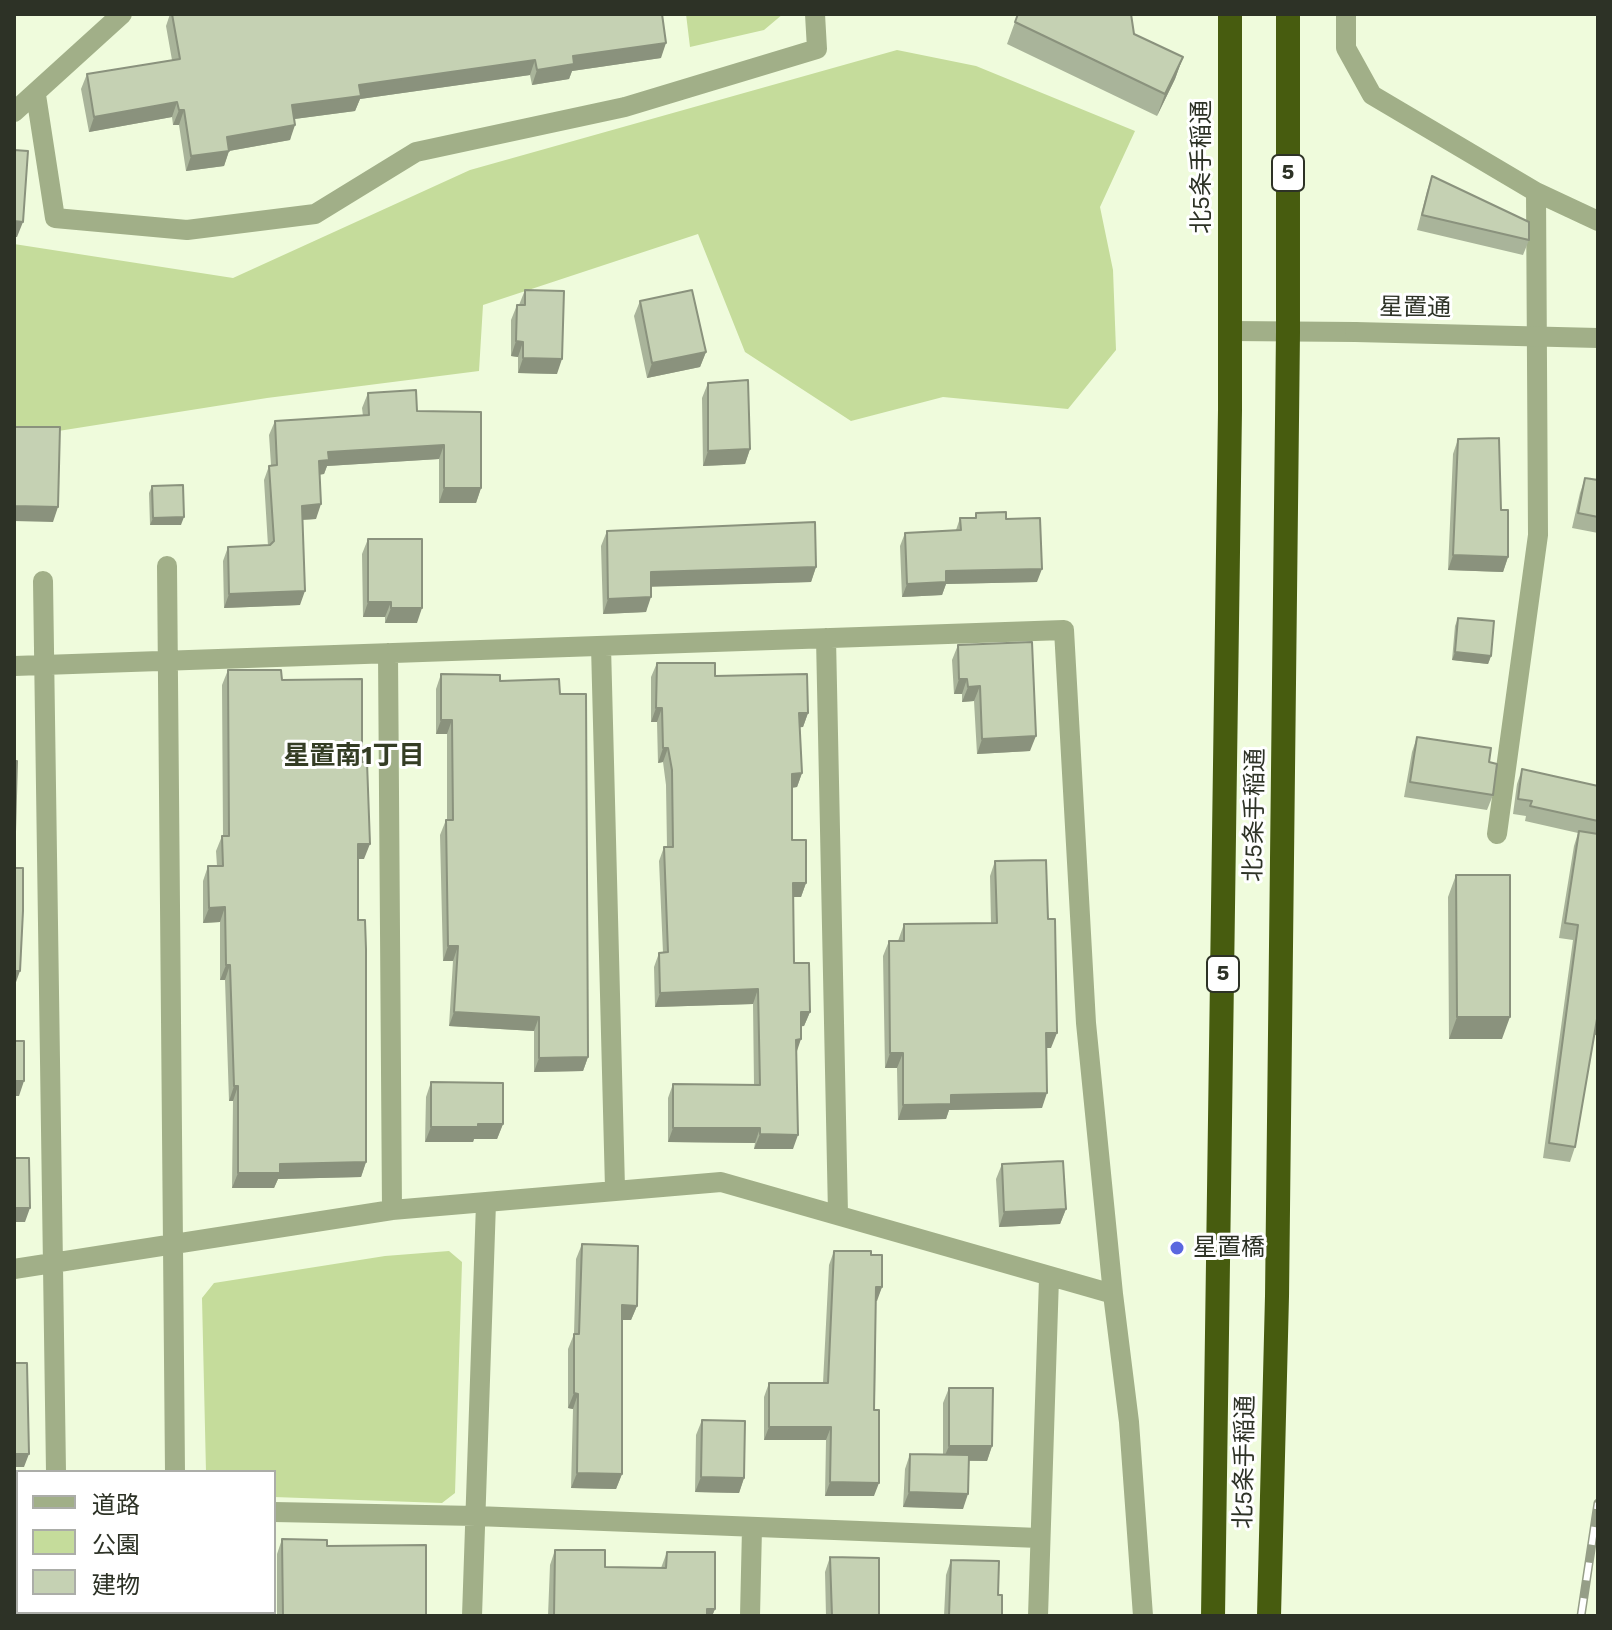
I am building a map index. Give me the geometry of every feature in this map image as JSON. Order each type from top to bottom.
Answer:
[{"type":"highway","name":"北5条手稲通","points":[[1213,1616],[1231,331],[1230,14]]},
{"type":"highway","name":"北5条手稲通","points":[[1269,1616],[1277,1296],[1288,332],[1288,14]]},
{"type":"street","points":[[14,112],[122,14]]},
{"type":"street","points":[[36,95],[55,218],[187,230],[315,214],[416,152],[625,107],[817,49],[815,14]]},
{"type":"street","points":[[1346,14],[1346,48],[1372,95],[1536,192],[1598,221]]},
{"type":"street","points":[[1497,834],[1538,535],[1536,192]]},
{"type":"street","name":"星置通","points":[[1231,331],[1598,338]]},
{"type":"street","points":[[167,566],[175,1470]]},
{"type":"street","points":[[43,581],[56,1470]]},
{"type":"street","points":[[14,666],[1064,630],[1086,1023],[1129,1422],[1143,1616]]},
{"type":"street","points":[[826,638],[838,1214]]},
{"type":"street","points":[[601,646],[615,1188]]},
{"type":"street","points":[[388,653],[392,1210]]},
{"type":"street","points":[[14,1269],[392,1210],[615,1188],[721,1182],[1113,1294]]},
{"type":"street","points":[[472,1616],[486,1203]]},
{"type":"street","points":[[1038,1616],[1049,1278]]},
{"type":"street","points":[[276,1512],[476,1516],[1039,1538]]},
{"type":"street","points":[[750,1616],[752,1528]]},
{"type":"green space","points":[[686,14],[783,14],[764,30],[690,47]]},
{"type":"green space","points":[[897,50],[976,66],[1135,131],[1100,207],[1113,270],[1116,350],[1068,409],[943,397],[851,421],[745,352],[698,234],[483,305],[479,371],[267,398],[14,438],[14,244],[233,278],[470,170]]},
{"type":"green space","points":[[449,1251],[462,1262],[455,1493],[442,1503],[276,1497],[276,1470],[206,1470],[202,1298],[214,1283],[385,1256]]},
{"type":"building","points":[[172,14],[662,14],[666,43],[573,56],[574,64],[537,70],[535,60],[359,85],[361,96],[292,105],[295,125],[227,137],[229,151],[191,156],[184,110],[179,110],[177,102],[94,117],[87,74],[180,59]]},
{"type":"building","points":[[1018,14],[1131,14],[1134,34],[1183,57],[1165,94],[1015,22]]},
{"type":"building","points":[[14,150],[28,151],[23,222],[14,221]]},
{"type":"building","points":[[1432,176],[1529,222],[1529,240],[1422,215]]},
{"type":"building","points":[[525,290],[564,291],[562,359],[523,358],[523,342],[516,341],[517,305],[525,305]]},
{"type":"building","points":[[692,290],[706,352],[652,363],[640,301]]},
{"type":"building","points":[[748,380],[750,449],[708,451],[708,383]]},
{"type":"building","points":[[416,390],[417,411],[481,412],[481,488],[444,488],[444,445],[328,452],[329,460],[319,461],[321,504],[302,506],[305,591],[229,594],[228,547],[270,545],[274,541],[269,466],[277,465],[275,421],[369,415],[368,393]]},
{"type":"building","points":[[14,427],[60,427],[58,507],[14,506]]},
{"type":"building","points":[[1499,438],[1501,510],[1508,510],[1508,557],[1453,555],[1458,439]]},
{"type":"building","points":[[1585,478],[1598,480],[1598,517],[1578,513]]},
{"type":"building","points":[[183,485],[184,517],[153,518],[152,486]]},
{"type":"building","points":[[1006,512],[1006,519],[1040,518],[1042,569],[946,571],[946,582],[907,584],[905,533],[961,530],[960,518],[976,518],[976,513]]},
{"type":"building","points":[[815,522],[816,567],[651,572],[651,597],[608,599],[607,531]]},
{"type":"building","points":[[368,539],[422,539],[422,608],[391,608],[391,602],[368,602]]},
{"type":"building","points":[[1458,618],[1494,621],[1491,656],[1455,652]]},
{"type":"building","points":[[1032,642],[1036,736],[982,739],[980,686],[968,687],[967,679],[959,679],[958,645]]},
{"type":"building","points":[[657,663],[715,663],[715,676],[807,674],[808,713],[799,713],[802,773],[792,774],[792,840],[806,840],[806,883],[793,883],[794,963],[809,963],[810,1012],[801,1012],[801,1039],[796,1040],[798,1135],[760,1134],[760,1128],[673,1128],[673,1084],[760,1085],[758,989],[660,993],[659,953],[668,952],[664,847],[673,847],[672,770],[668,748],[663,748],[662,708],[656,708]]},
{"type":"building","points":[[228,670],[281,670],[282,680],[362,679],[362,762],[367,762],[370,844],[358,844],[358,920],[365,920],[366,949],[366,1162],[280,1164],[280,1173],[238,1173],[238,1086],[234,1086],[225,907],[209,908],[208,866],[223,866],[222,836],[229,836]]},
{"type":"building","points":[[441,674],[500,675],[500,681],[559,679],[560,694],[586,694],[588,1057],[539,1058],[539,1017],[454,1012],[458,946],[448,946],[446,820],[453,820],[452,720],[441,720]]},
{"type":"building","points":[[1417,737],[1491,748],[1489,762],[1497,764],[1493,795],[1410,782]]},
{"type":"building","points":[[14,761],[17,761],[14,868]]},
{"type":"building","points":[[1522,769],[1598,786],[1598,821],[1530,806],[1532,801],[1518,799]]},
{"type":"building","points":[[1579,831],[1598,834],[1598,1019],[1575,1147],[1549,1143],[1578,925],[1565,923]]},
{"type":"building","points":[[1046,860],[1048,919],[1055,919],[1057,1033],[1046,1033],[1047,1093],[951,1095],[951,1104],[903,1105],[903,1053],[890,1053],[889,941],[904,941],[904,924],[997,923],[995,861]]},
{"type":"building","points":[[14,868],[23,868],[20,971],[14,971]]},
{"type":"building","points":[[1456,875],[1510,875],[1510,1017],[1457,1017]]},
{"type":"building","points":[[14,1041],[24,1041],[24,1081],[14,1081]]},
{"type":"building","points":[[431,1082],[503,1083],[503,1124],[431,1127]]},
{"type":"building","points":[[14,1158],[29,1158],[30,1208],[14,1208]]},
{"type":"building","points":[[1063,1161],[1066,1209],[1004,1212],[1002,1164]]},
{"type":"building","points":[[582,1244],[638,1246],[637,1306],[622,1305],[622,1474],[577,1473],[578,1394],[574,1393],[574,1334],[579,1334]]},
{"type":"building","points":[[834,1251],[871,1251],[871,1255],[882,1255],[882,1287],[876,1287],[874,1410],[879,1410],[879,1483],[830,1482],[831,1427],[769,1427],[769,1383],[828,1383]]},
{"type":"building","points":[[14,1363],[27,1363],[29,1454],[14,1454]]},
{"type":"building","points":[[949,1388],[993,1388],[992,1446],[949,1446]]},
{"type":"building","points":[[702,1420],[745,1421],[744,1478],[701,1477]]},
{"type":"building","points":[[910,1454],[969,1455],[968,1494],[909,1492]]},
{"type":"building","points":[[282,1539],[327,1540],[327,1546],[426,1545],[426,1616],[283,1616]]},
{"type":"building","points":[[555,1550],[605,1550],[605,1567],[666,1568],[667,1552],[715,1552],[715,1609],[707,1609],[707,1616],[554,1616]]},
{"type":"building","points":[[830,1557],[879,1558],[879,1616],[832,1616]]},
{"type":"building","points":[[951,1560],[999,1561],[998,1595],[1002,1595],[1002,1616],[949,1616]]},
{"type":"building","points":[[16,1576],[16,1614],[25,1616],[14,1616]]},
{"type":"railway","points":[[1581,1616],[1598,1503]]},
{"type":"place","name":"星置橋","points":[[1177,1248]]},
{"type":"district","name":"星置南1丁目","points":[[354,756]]}]
